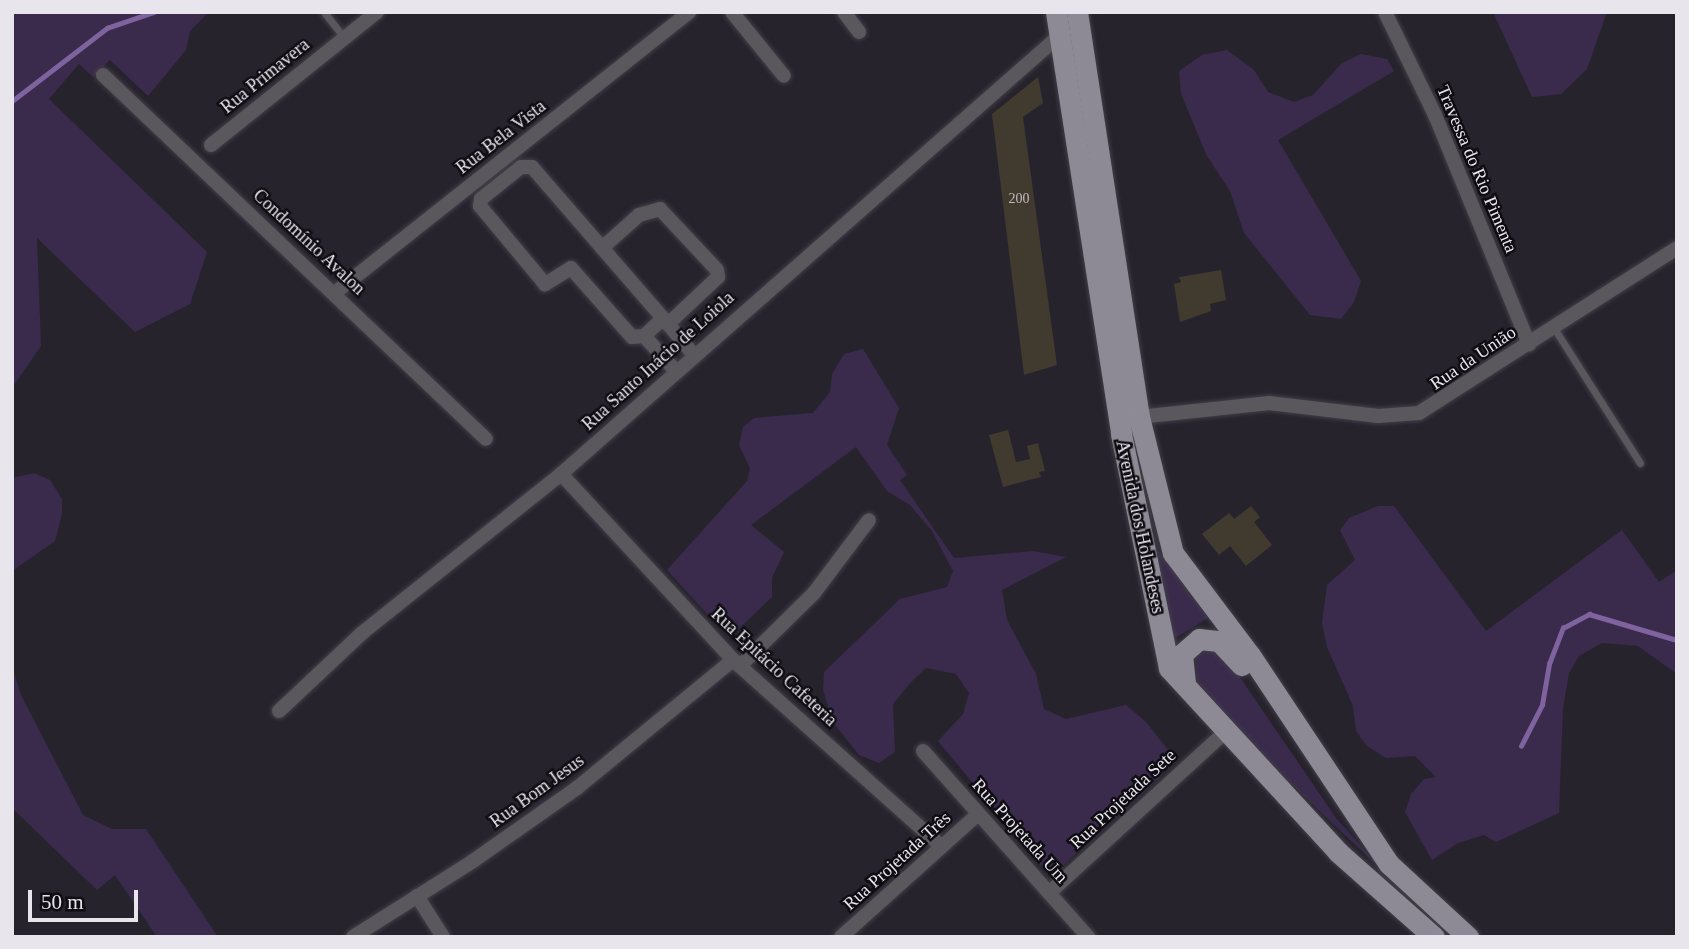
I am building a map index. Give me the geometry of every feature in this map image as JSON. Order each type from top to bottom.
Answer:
[{"type":"main road","name":"Avenida dos Holandeses","points":[[1056,12],[1119,422],[1149,552],[1165,656],[1176,680],[1224,733],[1338,852],[1434,937]]},
{"type":"main road","name":"Avenida dos Holandeses","points":[[1077,12],[1139,417],[1158,507],[1176,559],[1250,655],[1378,849],[1406,883],[1468,937]]},
{"type":"main road","points":[[1200,707],[1182,678],[1180,659],[1193,641],[1215,638],[1232,652],[1378,849]]},
{"type":"street","name":"Rua Primavera","points":[[211,145],[341,34],[377,12]]},
{"type":"street","name":"Rua Bela Vista","points":[[336,292],[689,12]]},
{"type":"street","points":[[732,12],[784,76]]},
{"type":"street","points":[[844,12],[859,32]]},
{"type":"street","name":"Travessa do Rio Pimenta","points":[[1385,12],[1435,115],[1529,344]]},
{"type":"street","name":"Rua Santo Inácio de Loiola","points":[[279,711],[362,633],[561,474],[675,370],[1059,36]]},
{"type":"street","name":"Condomínio Avalon","points":[[103,75],[336,292],[486,439]]},
{"type":"street","points":[[602,248],[639,215],[660,209],[717,270],[718,277],[665,321],[644,335],[632,337],[572,268],[545,284],[480,206],[481,199],[521,167],[532,167],[665,321],[694,354]]},
{"type":"street","name":"Rua da União","points":[[1139,417],[1269,403],[1405,416],[1435,407],[1677,248]]},
{"type":"street","points":[[644,335],[675,370]]},
{"type":"street","name":"Rua Epitácio Cafeteria","points":[[561,474],[737,663],[942,847]]},
{"type":"street","name":"Rua Bom Jesus","points":[[353,937],[577,788],[737,663],[814,593],[869,520]]},
{"type":"street","name":"Rua Projetada Sete","points":[[1049,893],[1224,733]]},
{"type":"street","name":"Rua Projetada Um","points":[[923,751],[1088,937]]},
{"type":"street","name":"Rua Projetada Três","points":[[841,937],[978,814]]},
{"type":"street","points":[[417,896],[443,937]]},
{"type":"lane","points":[[324,12],[341,34]]},
{"type":"lane","points":[[1553,328],[1640,463]]},
{"type":"shaded area","points":[[12,12],[209,12],[190,31],[186,50],[148,96],[110,60],[93,77],[79,64],[49,99],[207,252],[190,304],[135,332],[37,238],[41,346],[12,388]]},
{"type":"shaded area","points":[[1493,12],[1607,12],[1587,69],[1561,94],[1532,97]]},
{"type":"shaded area","points":[[1227,50],[1254,70],[1268,92],[1294,102],[1313,95],[1342,63],[1361,54],[1387,59],[1394,71],[1278,140],[1361,281],[1354,302],[1341,319],[1310,315],[1244,233],[1230,191],[1207,156],[1181,94],[1179,71],[1202,55]]},
{"type":"shaded area","points":[[863,349],[899,408],[887,445],[907,475],[900,480],[954,558],[1033,551],[1066,557],[1002,590],[1007,620],[1036,674],[1044,709],[1066,719],[1126,705],[1146,722],[1168,750],[1161,776],[1056,872],[1044,869],[938,741],[963,714],[969,693],[956,674],[926,668],[911,682],[893,704],[895,752],[879,763],[859,755],[833,722],[823,690],[824,672],[900,599],[947,587],[953,571],[932,531],[910,505],[887,491],[856,447],[751,525],[784,552],[772,578],[772,597],[729,638],[667,570],[747,481],[750,468],[739,445],[743,427],[754,418],[813,413],[830,392],[832,374],[844,354]]},
{"type":"shaded area","points":[[34,473],[50,480],[62,499],[62,514],[55,541],[12,571],[12,478]]},
{"type":"shaded area","points":[[1378,506],[1394,506],[1486,631],[1622,530],[1659,582],[1677,570],[1677,674],[1638,646],[1602,643],[1579,656],[1569,673],[1563,708],[1559,813],[1496,842],[1484,835],[1458,843],[1432,860],[1405,812],[1411,794],[1424,779],[1436,777],[1415,756],[1386,758],[1367,746],[1356,731],[1353,706],[1327,647],[1322,623],[1327,585],[1355,560],[1340,530],[1349,518]]},
{"type":"shaded area","points":[[1155,546],[1208,618],[1174,639],[1170,636]]},
{"type":"shaded area","points":[[1208,650],[1226,657],[1336,818],[1388,876],[1286,779],[1197,682],[1196,657]]},
{"type":"shaded area","points":[[12,666],[21,695],[83,815],[112,829],[146,829],[218,937],[157,937],[115,875],[97,890],[12,808]]},
{"type":"building","points":[[1038,77],[1043,103],[1023,117],[1057,365],[1024,375],[992,114]]},
{"type":"building","points":[[1221,270],[1226,300],[1210,304],[1211,311],[1180,322],[1174,284],[1181,282],[1179,277]]},
{"type":"building","points":[[1008,430],[1016,462],[1030,459],[1027,446],[1038,443],[1045,471],[1039,472],[1041,477],[1003,487],[989,435]]},
{"type":"building","points":[[1251,506],[1260,517],[1254,522],[1272,545],[1246,566],[1230,546],[1219,555],[1202,534],[1229,513],[1234,519]]},
{"type":"waterway","points":[[12,101],[107,28],[154,12]]},
{"type":"waterway","points":[[1521,746],[1542,705],[1549,664],[1563,628],[1589,614],[1677,640]]}]
